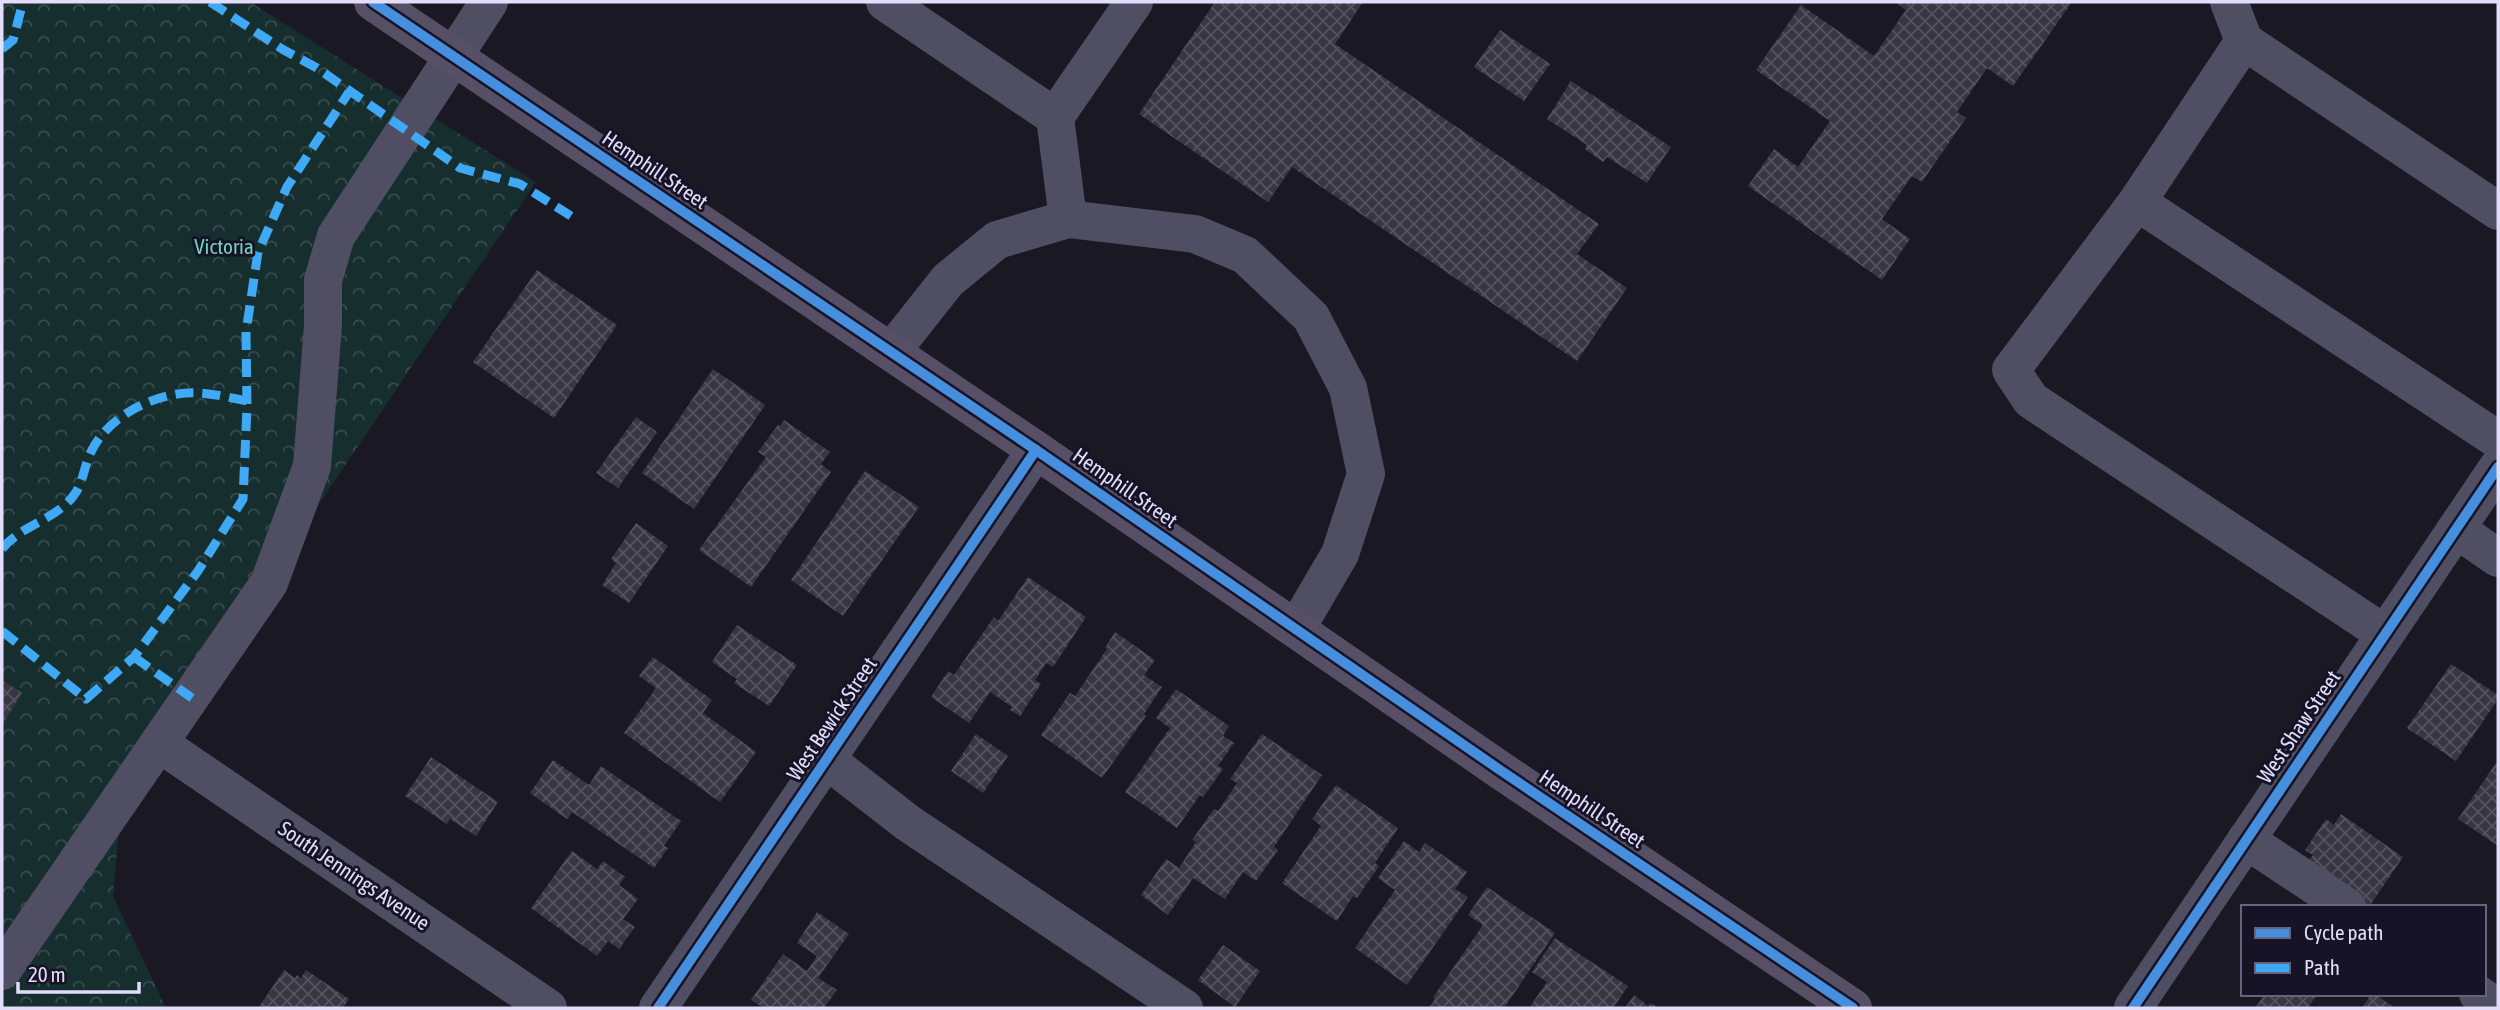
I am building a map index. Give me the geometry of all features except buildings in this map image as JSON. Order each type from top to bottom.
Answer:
[{"type":"main road","name":"Hemphill Street","points":[[373,2],[1037,450],[1853,1008]]},
{"type":"street","points":[[2,971],[269,583],[312,466],[323,326],[323,280],[336,236],[489,2]]},
{"type":"street","points":[[885,2],[1055,117]]},
{"type":"street","points":[[1068,219],[1055,117],[1134,2]]},
{"type":"street","points":[[2229,2],[2244,41],[2498,211]]},
{"type":"street","points":[[2244,41],[2137,202],[2011,370],[2031,400],[2385,635]]},
{"type":"street","points":[[2137,202],[2498,440]]},
{"type":"street","points":[[891,352],[948,280],[997,240],[1068,219],[1195,234],[1245,255],[1311,317],[1348,388],[1366,474],[1340,554],[1296,629]]},
{"type":"street","name":"West Bewick Street","points":[[658,1008],[1037,450]]},
{"type":"street","name":"West Shaw Street","points":[[2133,1008],[2498,467]]},
{"type":"street","points":[[2456,529],[2498,558]]},
{"type":"street","name":"South Jennings Avenue","points":[[160,744],[548,1008]]},
{"type":"street","points":[[827,760],[908,823],[1184,1008]]},
{"type":"street","points":[[2246,840],[2344,905]]},
{"type":"street","points":[[2481,996],[2498,1007]]},
{"type":"green space","name":"Victoria","points":[[2,2],[250,2],[536,182],[212,663],[121,807],[113,896],[166,1008],[2,1008]]},
{"type":"marked path","points":[[2,49],[13,40],[23,2]]},
{"type":"marked path","points":[[210,2],[282,49],[317,68],[460,168],[520,184],[571,216]]},
{"type":"marked path","points":[[2,631],[86,699],[134,657],[198,571],[243,499],[247,407],[246,332],[258,252],[287,187],[349,92]]},
{"type":"marked path","points":[[2,549],[19,534],[67,504],[77,490],[89,455],[100,437],[124,415],[153,400],[185,393],[247,401]]},
{"type":"marked path","points":[[134,657],[192,698]]},
{"type":"cycle path","points":[[373,2],[1036,450],[1500,770],[1853,1008]]},
{"type":"cycle path","points":[[658,1008],[1036,450]]},
{"type":"cycle path","points":[[2133,1008],[2498,467]]}]
